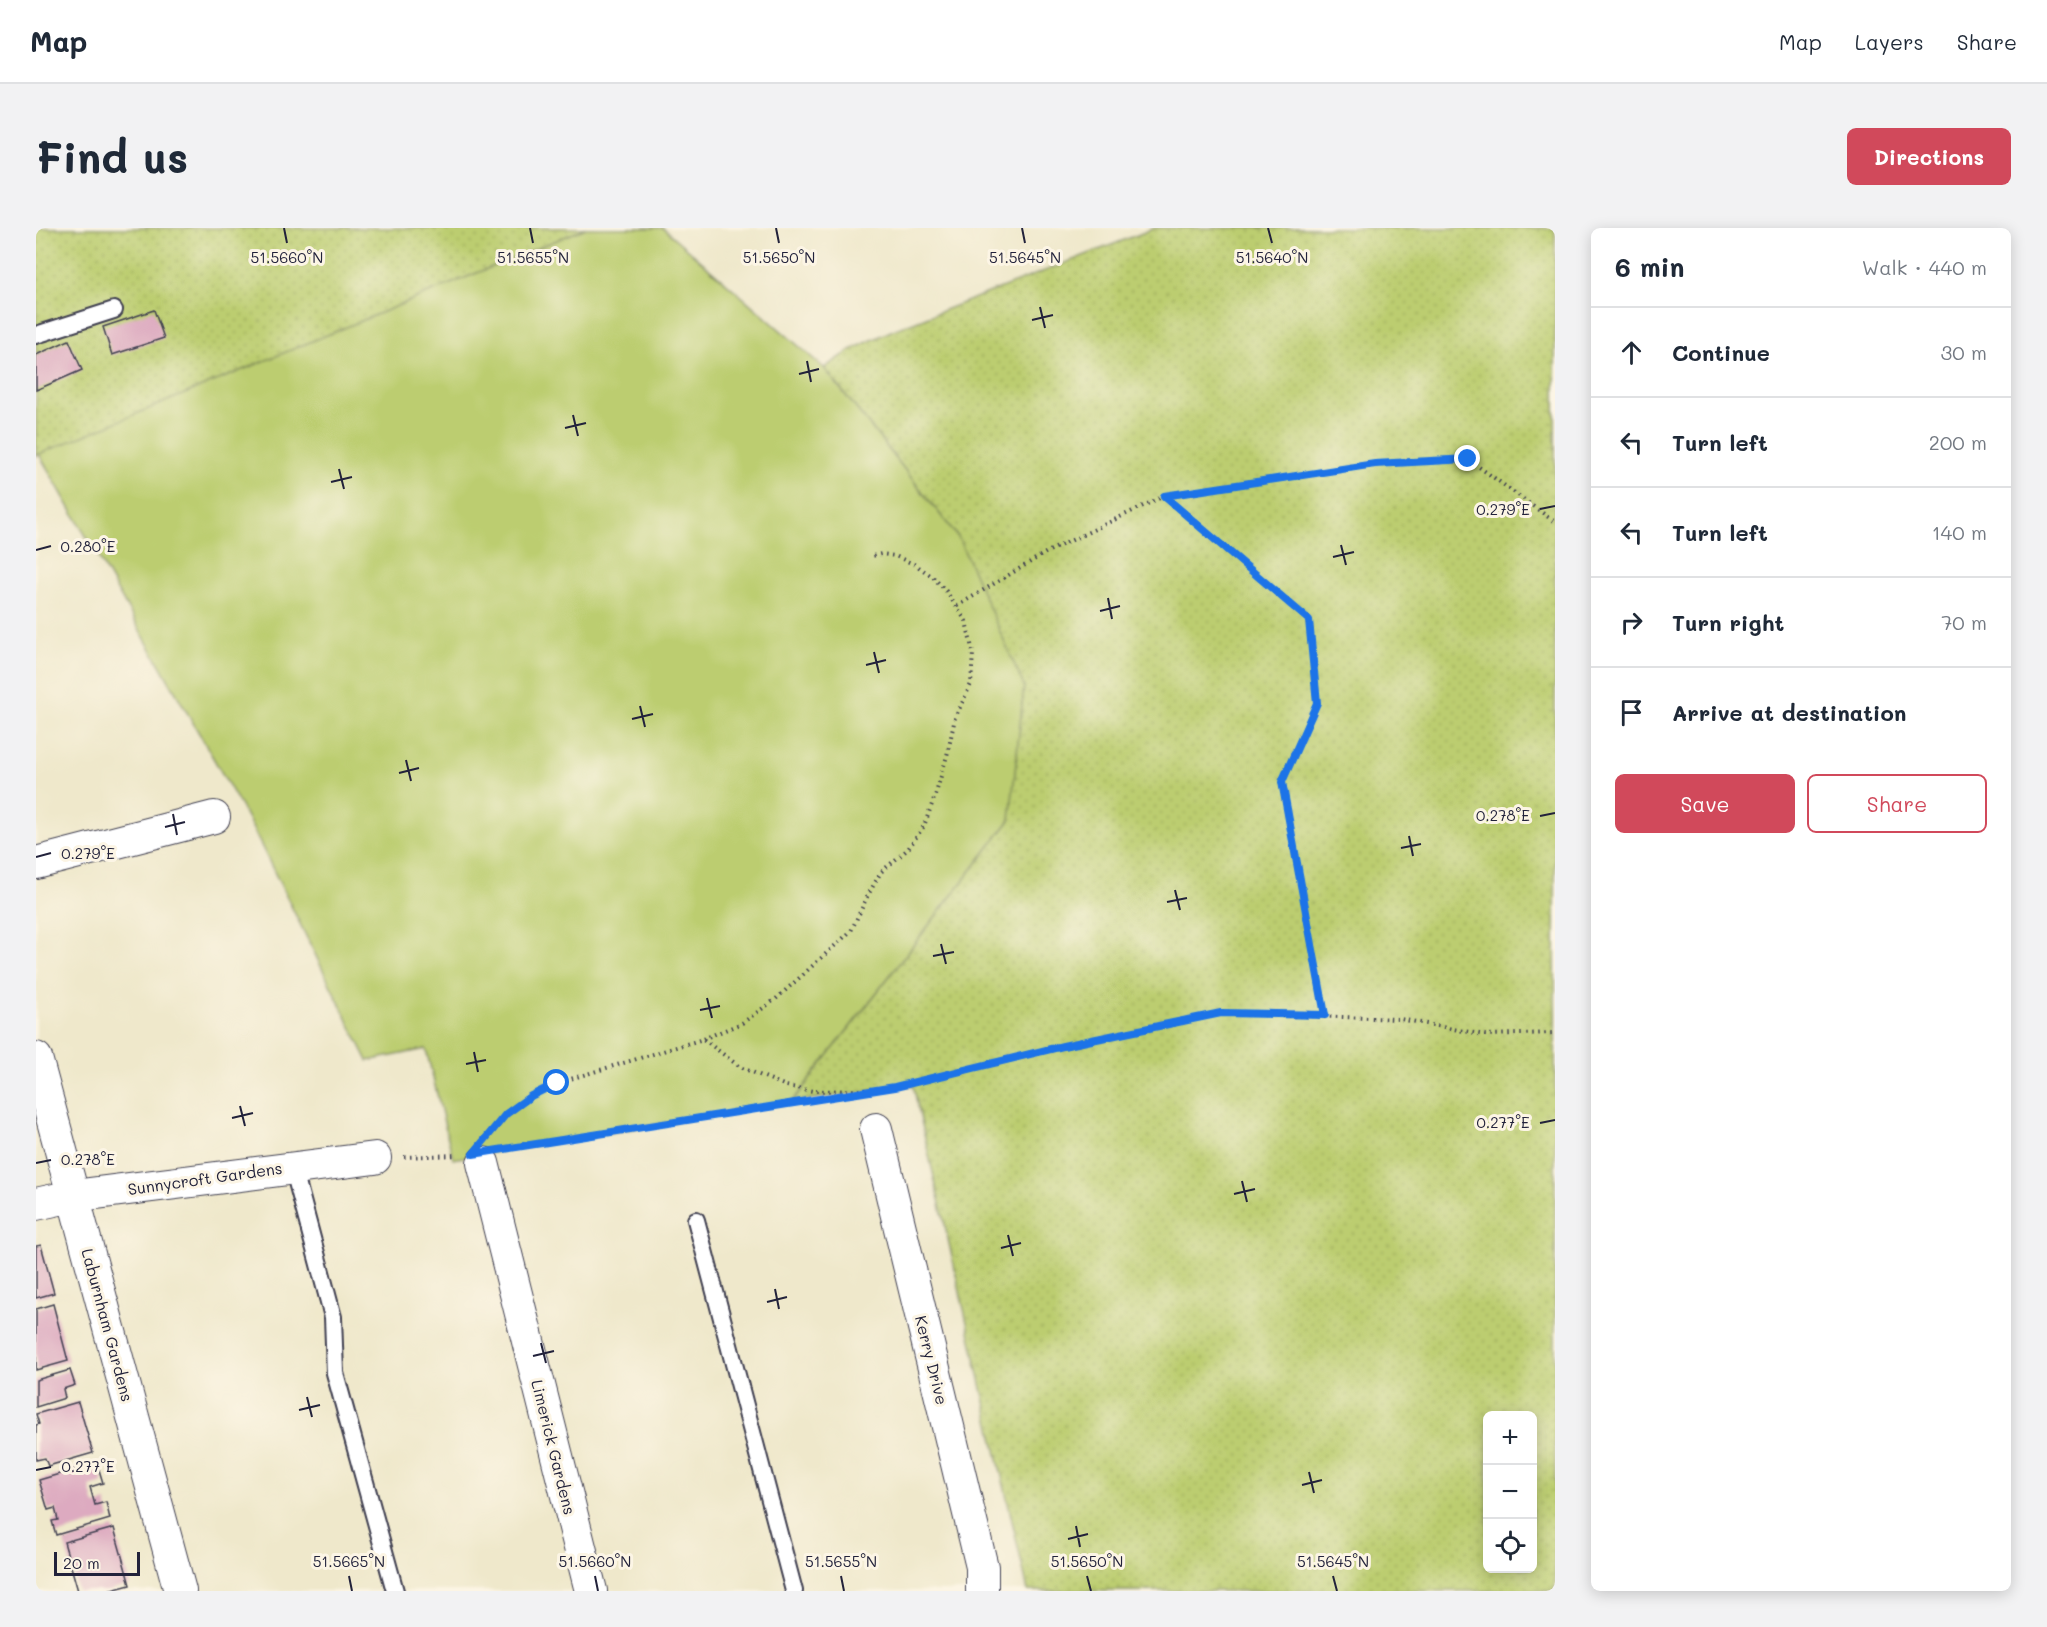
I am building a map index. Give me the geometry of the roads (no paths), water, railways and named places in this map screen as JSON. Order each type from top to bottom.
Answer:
[{"type":"street","points":[[36,863],[214,817]]},
{"type":"street","name":"Laburnham Gardens","points":[[36,1059],[180,1591]]},
{"type":"street","name":"Kerry Drive","points":[[876,1129],[982,1567],[982,1591]]},
{"type":"street","name":"Limerick Gardens","points":[[488,1155],[591,1591]]},
{"type":"street","name":"Sunnycroft Gardens","points":[[36,1204],[73,1196],[375,1158]]},
{"type":"lane","points":[[36,335],[114,310]]},
{"type":"lane","points":[[293,1167],[333,1317],[335,1373],[395,1591]]},
{"type":"lane","points":[[696,1220],[794,1591]]}]
